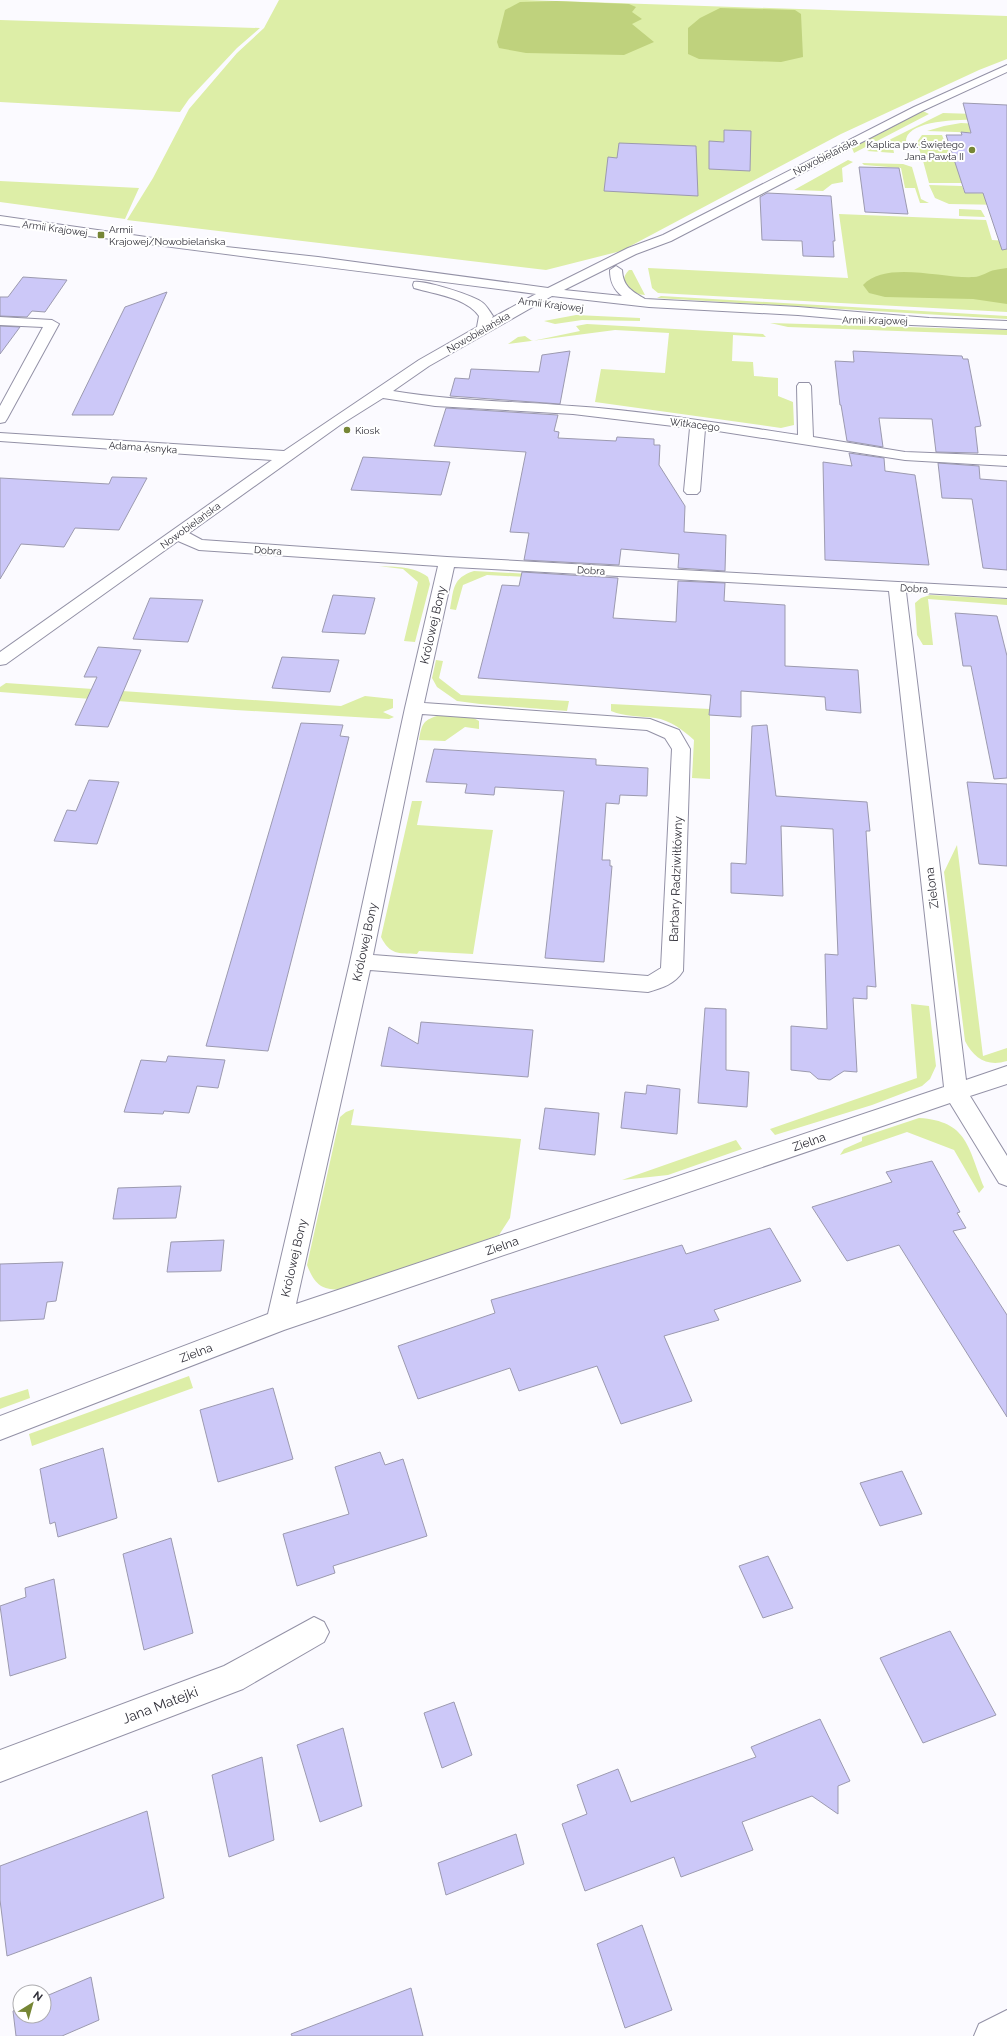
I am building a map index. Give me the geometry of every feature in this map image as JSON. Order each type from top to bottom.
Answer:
[{"type":"street","name":"Nowobielańska","points":[[382,393],[448,362],[573,295],[667,238],[911,112],[1007,68]]},
{"type":"street","name":"Armii Krajowej","points":[[0,220],[181,246],[342,264],[573,295],[641,302],[1007,325]]},
{"type":"street","name":"Nowobielańska","points":[[0,660],[335,422],[382,393],[424,362],[548,292],[632,251],[667,238]]},
{"type":"street","name":"Armii Krajowej","points":[[181,246],[262,262],[530,302],[542,311],[722,318],[926,321]]},
{"type":"street","points":[[616,270],[616,278],[624,294],[641,302]]},
{"type":"street","points":[[419,285],[468,300],[479,306],[486,316],[483,329]]},
{"type":"street","points":[[0,321],[52,324],[0,419]]},
{"type":"street","points":[[804,386],[806,440]]},
{"type":"street","name":"Witkacego","points":[[382,393],[407,399],[435,402],[573,410],[698,424],[905,456],[1007,461]]},
{"type":"street","points":[[692,491],[698,424]]},
{"type":"street","name":"Adama Asnyka","points":[[0,437],[287,456]]},
{"type":"street","name":"Dobra","points":[[178,534],[199,546],[447,562],[1007,593]]},
{"type":"street","name":"Królowej Bony","points":[[280,1321],[361,962],[414,708],[447,562]]},
{"type":"street","name":"Zielona","points":[[897,587],[956,1093],[1007,1176]]},
{"type":"street","name":"Barbary Radziwiłłówny","points":[[361,962],[648,984],[659,981],[672,970],[681,750],[672,734],[650,725],[414,708]]},
{"type":"street","name":"Zielna","points":[[0,1428],[280,1321],[956,1093],[1007,1074]]},
{"type":"street","name":"Jana Matejki","points":[[0,1766],[232,1678],[314,1632]]},
{"type":"street","points":[[991,2036],[1007,2027]]},
{"type":"green space","points":[[279,0],[526,0],[1007,16],[1007,59],[979,70],[841,134],[621,251],[546,270],[127,220],[153,178],[189,109],[237,53],[264,28]]},
{"type":"green space","points":[[556,1],[629,4],[636,7],[632,12],[642,19],[632,24],[654,42],[624,55],[526,53],[499,48],[497,42],[505,10],[520,2]]},
{"type":"green space","points":[[720,8],[795,10],[801,14],[803,57],[781,62],[699,59],[688,54],[688,28],[700,18]]},
{"type":"green space","points":[[0,20],[260,28],[237,48],[189,99],[180,112],[0,102]]},
{"type":"green space","points":[[923,111],[929,114],[854,153],[852,148]]},
{"type":"green space","points":[[943,113],[1007,115],[1007,120],[967,120],[932,123],[918,127],[909,134],[906,143],[892,143],[894,153],[867,151]]},
{"type":"green space","points":[[961,123],[980,124],[984,133],[927,131],[944,126]]},
{"type":"green space","points":[[922,135],[942,135],[950,155],[921,155],[917,142]]},
{"type":"green space","points":[[922,157],[976,159],[960,176],[962,183],[929,183]]},
{"type":"green space","points":[[848,160],[853,162],[842,168],[843,182],[832,184],[823,191],[794,190]]},
{"type":"green space","points":[[862,163],[903,164],[912,167],[921,199],[929,203],[920,203],[915,188],[905,188],[901,168],[864,165]]},
{"type":"green space","points":[[0,181],[139,188],[125,219],[0,202]]},
{"type":"green space","points":[[929,185],[962,186],[965,193],[1007,194],[1007,205],[949,204],[935,198]]},
{"type":"green space","points":[[959,209],[981,210],[985,217],[959,216]]},
{"type":"green space","points":[[839,214],[986,220],[992,240],[1007,241],[1007,312],[658,293],[652,288],[648,268],[848,278]]},
{"type":"green space","points":[[1007,268],[1007,304],[973,299],[885,297],[869,293],[863,285],[873,278],[886,273],[916,272],[974,277]]},
{"type":"green space","points":[[629,270],[632,270],[645,295],[634,292],[626,287],[624,279]]},
{"type":"green space","points":[[661,296],[1007,316],[1007,319],[657,298]]},
{"type":"green space","points":[[576,315],[640,318],[640,321],[582,320],[555,324],[544,321]]},
{"type":"green space","points":[[770,323],[1007,330],[1007,335],[788,327]]},
{"type":"green space","points":[[587,324],[763,334],[766,337],[733,335],[732,361],[753,362],[754,376],[778,378],[778,396],[793,402],[794,425],[781,428],[595,402],[601,369],[665,373],[669,333],[615,330],[534,341],[580,331],[576,326]]},
{"type":"green space","points":[[525,336],[532,341],[508,344],[518,337]]},
{"type":"green space","points":[[378,566],[411,569],[423,573],[428,577],[430,584],[415,642],[404,641],[418,582],[403,569]]},
{"type":"green space","points":[[474,571],[566,576],[565,579],[487,575],[463,585],[456,610],[450,609],[455,585],[462,577]]},
{"type":"green space","points":[[930,595],[1007,599],[1007,605],[928,599],[933,645],[923,645],[917,635],[915,603],[921,598]]},
{"type":"green space","points":[[436,660],[443,661],[439,678],[461,695],[569,701],[567,711],[457,701],[437,687],[432,678]]},
{"type":"green space","points":[[6,683],[341,706],[365,696],[393,699],[393,708],[383,712],[394,717],[389,719],[235,710],[0,692],[0,687]]},
{"type":"green space","points":[[611,704],[710,709],[710,779],[692,778],[694,740],[676,726],[661,719],[616,713],[611,711]]},
{"type":"green space","points":[[440,715],[470,716],[479,721],[479,729],[465,727],[445,741],[419,740],[424,723]]},
{"type":"green space","points":[[412,801],[422,801],[417,825],[493,830],[473,954],[419,951],[417,954],[400,953],[391,950],[384,943],[381,937]]},
{"type":"green space","points":[[957,845],[983,1056],[1007,1048],[1007,1061],[1000,1063],[988,1062],[977,1057],[965,1041],[944,872]]},
{"type":"green space","points":[[911,1004],[929,1006],[936,1066],[930,1079],[922,1086],[872,1105],[775,1135],[770,1129],[917,1078]]},
{"type":"green space","points":[[354,1109],[351,1125],[521,1139],[510,1218],[499,1235],[348,1289],[327,1288],[318,1283],[310,1273],[307,1265],[340,1117],[346,1112]]},
{"type":"green space","points":[[919,1118],[935,1120],[948,1125],[957,1131],[964,1139],[984,1187],[979,1193],[954,1150],[907,1132],[840,1155],[844,1149],[862,1141],[862,1137]]},
{"type":"green space","points":[[736,1140],[742,1149],[668,1175],[622,1180]]},
{"type":"green space","points":[[189,1376],[193,1388],[32,1446],[29,1434]]},
{"type":"green space","points":[[28,1389],[30,1398],[0,1409],[0,1398]]},
{"type":"building","points":[[963,103],[1007,105],[1007,249],[1002,250],[983,193],[965,193],[946,135],[962,135],[961,132],[971,133]]},
{"type":"building","points":[[724,130],[751,131],[750,171],[709,169],[709,141],[724,142]]},
{"type":"building","points":[[619,143],[696,146],[698,196],[604,191],[608,157],[617,158]]},
{"type":"building","points":[[859,167],[899,168],[908,214],[865,212]]},
{"type":"building","points":[[767,193],[831,196],[835,241],[833,241],[834,257],[803,256],[802,241],[762,240],[760,197]]},
{"type":"building","points":[[23,277],[67,280],[45,312],[32,311],[27,317],[0,316],[0,297],[8,297]]},
{"type":"building","points":[[167,292],[113,415],[72,415],[125,307]]},
{"type":"building","points":[[0,326],[20,327],[0,354]]},
{"type":"building","points":[[570,351],[560,404],[450,396],[455,378],[469,379],[471,369],[539,372],[542,355]]},
{"type":"building","points":[[853,351],[962,356],[963,359],[968,359],[981,426],[975,427],[978,453],[936,452],[932,419],[879,418],[883,447],[847,441],[840,405],[835,361],[854,362]]},
{"type":"building","points":[[446,408],[558,415],[554,431],[559,432],[558,438],[616,441],[617,437],[654,439],[654,445],[660,445],[659,465],[685,506],[684,532],[726,535],[725,571],[678,568],[679,554],[621,549],[619,565],[524,560],[529,533],[510,532],[526,452],[434,446]]},
{"type":"building","points":[[849,453],[884,458],[885,471],[915,475],[929,565],[825,560],[823,462],[852,466]]},
{"type":"building","points":[[363,457],[450,462],[441,495],[351,490]]},
{"type":"building","points":[[938,463],[979,466],[980,479],[1007,481],[1007,570],[983,568],[972,499],[942,498]]},
{"type":"building","points":[[112,477],[147,478],[119,530],[75,528],[64,547],[21,544],[0,579],[0,478],[109,484]]},
{"type":"building","points":[[522,572],[618,578],[613,618],[676,622],[678,581],[725,583],[724,601],[785,605],[785,666],[858,670],[861,713],[826,710],[825,697],[741,691],[741,717],[709,715],[711,695],[478,678],[502,585],[519,586]]},
{"type":"building","points":[[333,595],[375,598],[365,634],[322,632]]},
{"type":"building","points":[[150,598],[203,600],[188,642],[133,639]]},
{"type":"building","points":[[955,613],[997,616],[1007,656],[1007,778],[994,779],[971,666],[963,666]]},
{"type":"building","points":[[98,647],[141,650],[108,727],[75,725],[97,677],[84,677]]},
{"type":"building","points":[[282,657],[339,660],[330,692],[272,688]]},
{"type":"building","points":[[301,723],[343,725],[340,736],[349,737],[268,1051],[206,1046]]},
{"type":"building","points":[[767,725],[776,796],[867,802],[870,831],[866,831],[876,987],[867,986],[867,999],[853,998],[857,1072],[844,1071],[830,1080],[818,1079],[810,1072],[791,1070],[791,1026],[827,1029],[825,954],[838,955],[833,829],[781,826],[783,896],[731,893],[731,863],[746,864],[752,726]]},
{"type":"building","points":[[434,749],[596,759],[596,765],[648,768],[647,796],[620,795],[619,804],[606,803],[602,860],[610,860],[610,866],[612,866],[604,962],[545,958],[564,791],[495,787],[494,795],[465,793],[467,784],[426,782]]},
{"type":"building","points":[[89,780],[119,782],[97,844],[54,841],[67,810],[76,811]]},
{"type":"building","points":[[967,782],[1007,784],[1007,866],[979,864]]},
{"type":"building","points":[[705,1008],[726,1009],[726,1070],[749,1072],[747,1107],[698,1103]]},
{"type":"building","points":[[421,1022],[533,1030],[528,1077],[381,1066],[389,1027],[418,1044]]},
{"type":"building","points":[[168,1056],[225,1060],[218,1088],[197,1086],[189,1113],[164,1111],[163,1114],[124,1112],[141,1060],[166,1062]]},
{"type":"building","points":[[647,1085],[680,1089],[677,1134],[621,1128],[625,1092],[646,1094]]},
{"type":"building","points":[[545,1108],[599,1113],[595,1155],[539,1149]]},
{"type":"building","points":[[932,1161],[960,1212],[957,1213],[966,1228],[953,1231],[1007,1315],[1007,1417],[899,1245],[847,1261],[812,1207],[892,1182],[886,1172]]},
{"type":"building","points":[[181,1186],[176,1218],[113,1219],[118,1188]]},
{"type":"building","points":[[770,1228],[801,1281],[714,1310],[719,1320],[664,1336],[692,1401],[621,1424],[597,1366],[519,1391],[510,1368],[418,1399],[398,1346],[495,1313],[491,1300],[682,1245],[686,1254]]},
{"type":"building","points":[[224,1240],[221,1271],[167,1272],[171,1242]]},
{"type":"building","points":[[63,1262],[56,1301],[47,1302],[44,1319],[0,1321],[0,1264]]},
{"type":"building","points":[[273,1388],[293,1459],[218,1482],[200,1410]]},
{"type":"building","points":[[103,1448],[117,1518],[58,1537],[55,1522],[50,1524],[40,1469]]},
{"type":"building","points":[[380,1452],[385,1465],[403,1459],[427,1536],[333,1566],[335,1573],[297,1586],[283,1534],[349,1514],[335,1467]]},
{"type":"building","points":[[902,1471],[922,1514],[880,1526],[860,1483]]},
{"type":"building","points":[[171,1538],[193,1633],[144,1650],[123,1554]]},
{"type":"building","points":[[768,1556],[793,1608],[763,1618],[739,1566]]},
{"type":"building","points":[[54,1579],[66,1658],[10,1676],[0,1606],[26,1597],[25,1588]]},
{"type":"building","points":[[950,1631],[996,1715],[923,1743],[880,1658]]},
{"type":"building","points":[[454,1702],[472,1755],[442,1768],[424,1713]]},
{"type":"building","points":[[820,1719],[850,1781],[838,1786],[838,1814],[812,1796],[742,1822],[753,1850],[681,1877],[674,1857],[585,1891],[562,1824],[587,1814],[577,1785],[618,1769],[631,1802],[756,1757],[751,1747]]},
{"type":"building","points":[[343,1728],[362,1806],[320,1822],[297,1745]]},
{"type":"building","points":[[262,1757],[274,1840],[229,1857],[212,1775]]},
{"type":"building","points":[[147,1811],[164,1898],[7,1956],[0,1900],[0,1866]]},
{"type":"building","points":[[516,1834],[524,1864],[446,1895],[438,1863]]},
{"type":"building","points":[[642,1925],[672,2010],[625,2028],[597,1944]]},
{"type":"building","points":[[91,1977],[99,2020],[62,2036],[16,2036],[15,2024],[52,2024],[52,1994]]},
{"type":"building","points":[[411,1988],[423,2036],[292,2036],[291,2034]]},
{"type":"place","name":"Kaplica pw. Świętego Jana Pawła II","points":[[972,150]]},
{"type":"place","name":"Armii Krajowej/Nowobielańska","points":[[101,235]]},
{"type":"place","name":"Kiosk","points":[[347,430]]}]
